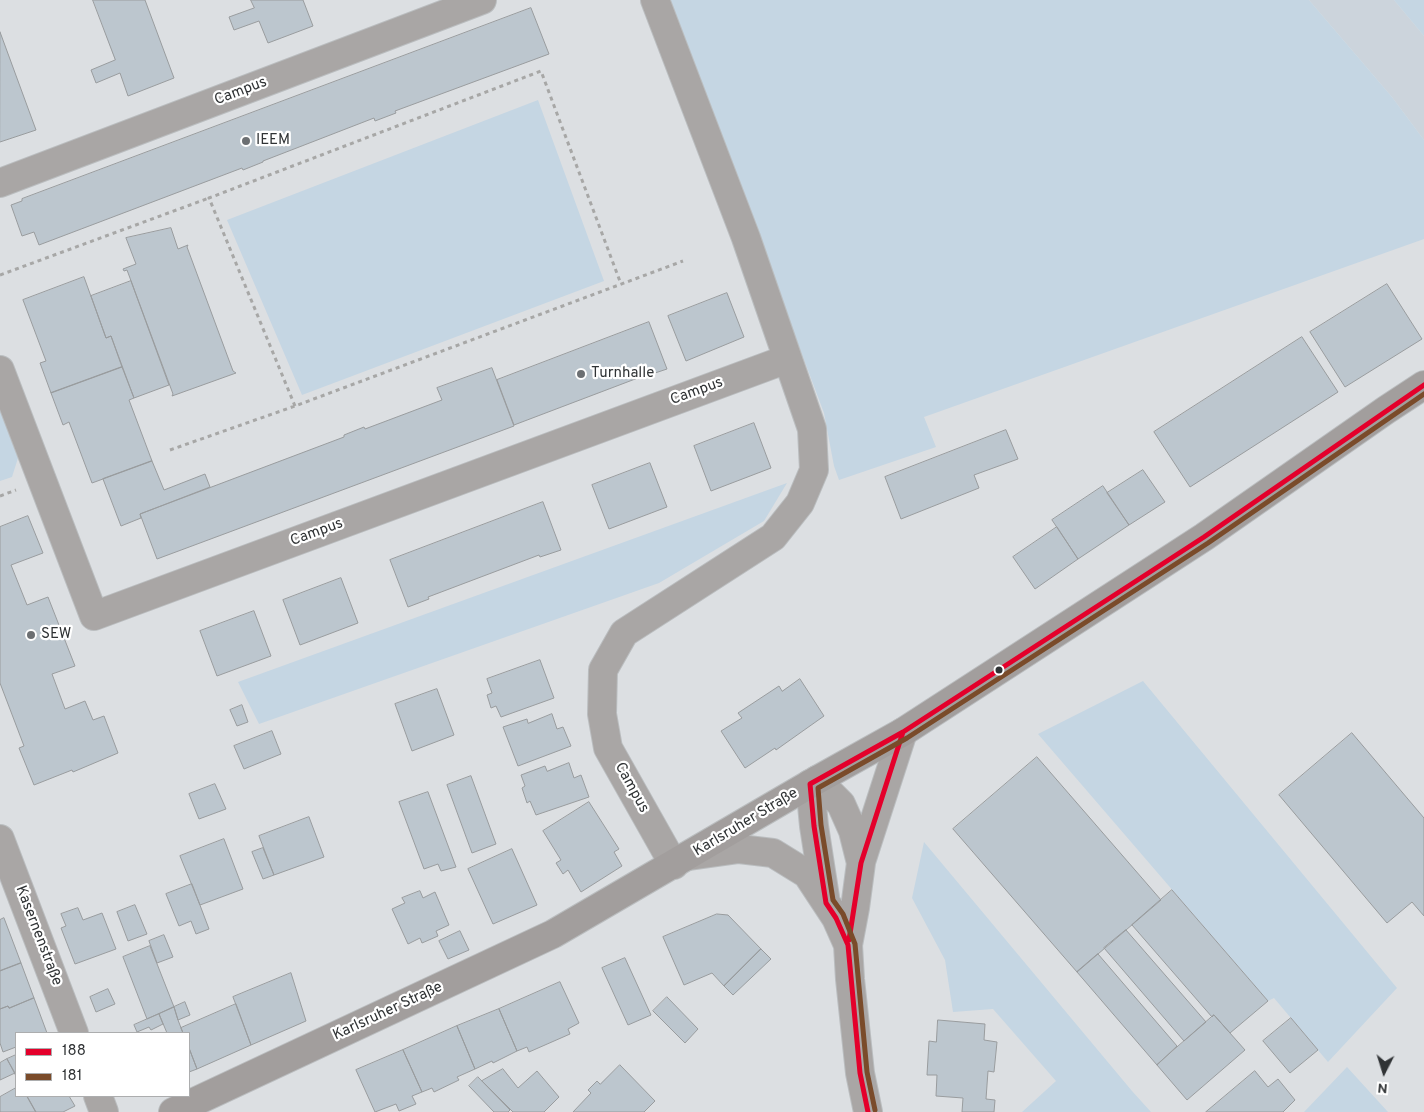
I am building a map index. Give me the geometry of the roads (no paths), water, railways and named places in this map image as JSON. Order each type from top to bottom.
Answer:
[{"type":"main road","name":"Karlsruher Straße","points":[[172,1112],[553,934],[903,732],[1204,537],[1424,385]]},
{"type":"street","name":"Campus","points":[[0,184],[482,0]]},
{"type":"street","name":"Campus","points":[[655,0],[746,238],[812,429],[814,470],[800,503],[773,537],[624,633],[603,670],[602,714],[608,748],[682,860]]},
{"type":"street","name":"Campus","points":[[0,370],[94,616],[787,359]]},
{"type":"street","points":[[868,1112],[860,1073],[848,946],[861,863],[903,732]]},
{"type":"street","points":[[814,782],[814,826],[826,903]]},
{"type":"street","points":[[814,782],[841,804],[854,831],[861,863]]},
{"type":"street","name":"Kasernenstraße","points":[[0,839],[74,1032]]},
{"type":"street","points":[[682,860],[740,849],[772,853],[808,874],[836,918],[848,946]]},
{"type":"street","points":[[98,1097],[104,1112]]},
{"type":"place","name":"IEEM","points":[[246,141]]},
{"type":"place","name":"Turnhalle","points":[[581,374]]},
{"type":"place","name":"SEW","points":[[31,635]]}]
